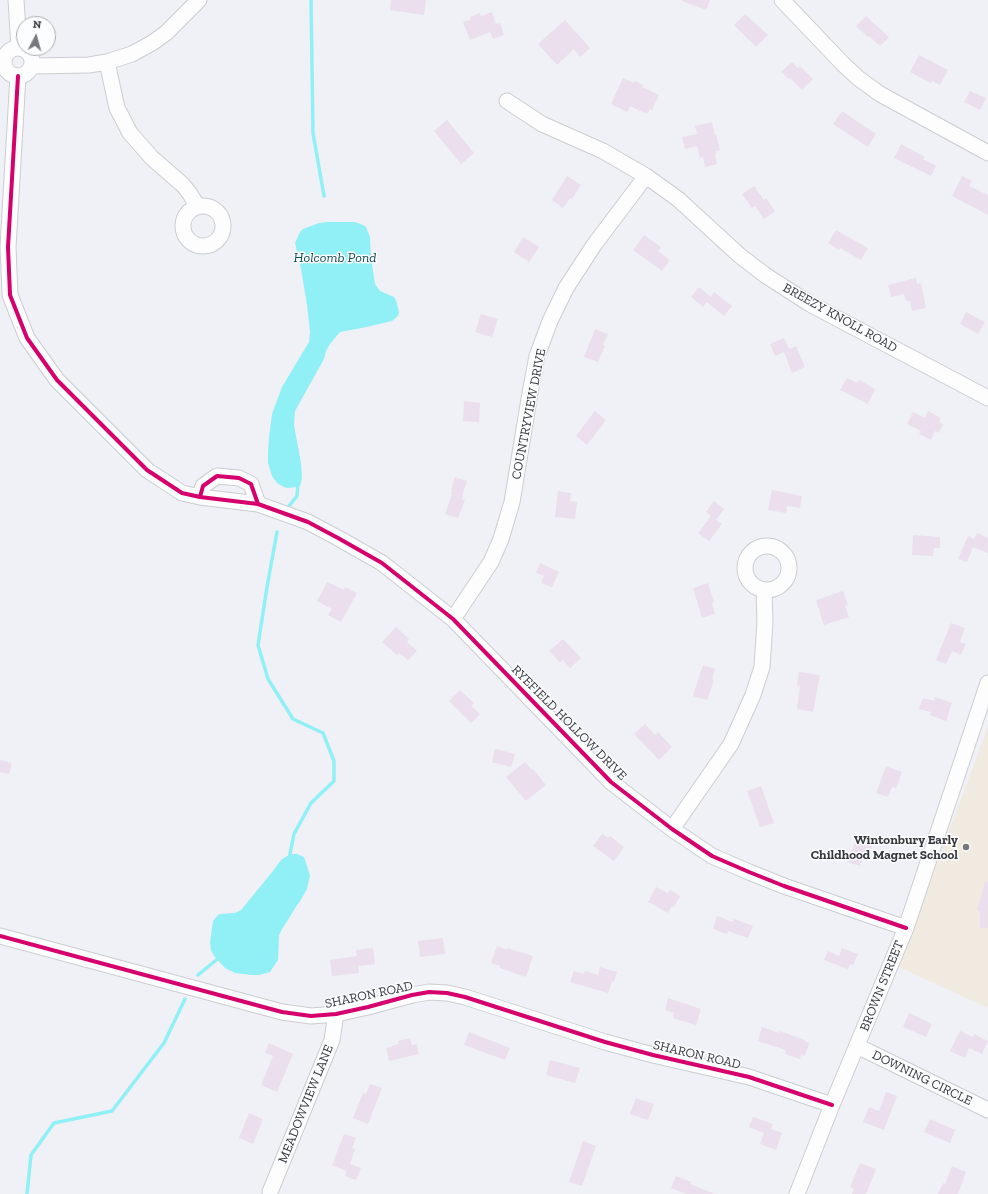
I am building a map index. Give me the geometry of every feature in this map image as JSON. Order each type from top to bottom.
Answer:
[{"type":"street","points":[[16,0],[17,16]]},
{"type":"street","points":[[32,66],[89,65],[107,62],[132,54],[166,33],[199,0]]},
{"type":"street","points":[[782,0],[858,78],[880,94],[988,153]]},
{"type":"street","points":[[16,48],[7,52],[4,60],[6,70],[13,75],[18,76],[26,73],[32,66],[30,56]]},
{"type":"street","points":[[107,62],[117,108],[130,133],[152,158],[183,186],[198,207]]},
{"type":"street","name":"RYEFIELD HOLLOW DRIVE","points":[[18,76],[8,247],[10,295],[27,338],[57,380],[147,470],[182,493],[200,497],[258,504],[308,522],[382,563],[452,619],[611,782],[672,829],[712,856],[749,872],[784,886],[906,928]]},
{"type":"street","name":"BREEZY KNOLL ROAD","points":[[507,101],[542,124],[603,151],[646,176],[678,200],[739,255],[765,275],[810,304],[988,398]]},
{"type":"street","name":"COUNTRYVIEW DRIVE","points":[[452,619],[491,562],[501,539],[512,502],[537,356],[550,321],[566,288],[590,251],[646,176]]},
{"type":"street","points":[[200,497],[203,486],[217,476],[239,478],[251,484],[258,504]]},
{"type":"street","points":[[672,829],[731,744],[753,695],[762,668],[765,622],[764,590]]},
{"type":"street","name":"BROWN STREET","points":[[797,1194],[832,1105],[906,928],[988,683]]},
{"type":"street","name":"SHARON ROAD","points":[[0,936],[282,1012],[311,1016],[336,1014],[429,992],[447,993],[465,997],[605,1042],[653,1055],[749,1077],[832,1105]]},
{"type":"street","name":"MEADOWVIEW LANE","points":[[270,1192],[332,1040],[336,1014]]},
{"type":"street","name":"DOWNING CIRCLE","points":[[857,1046],[988,1110]]},
{"type":"shaded area","name":"Wintonbury Early Childhood Magnet School","points":[[988,726],[988,1008],[899,967]]},
{"type":"water","name":"Holcomb Pond","points":[[355,222],[366,227],[370,237],[371,258],[375,284],[380,291],[394,297],[399,312],[398,316],[392,321],[340,332],[330,344],[324,359],[295,411],[294,425],[301,463],[302,478],[300,486],[288,488],[277,483],[272,476],[268,463],[268,452],[272,414],[282,387],[309,342],[310,332],[307,305],[295,243],[303,229],[319,223]]},
{"type":"water","points":[[293,854],[304,857],[310,876],[307,889],[279,935],[278,960],[270,972],[259,975],[235,973],[225,968],[214,956],[211,950],[210,942],[213,921],[220,914],[235,913],[241,910],[281,860]]},
{"type":"building","points":[[391,0],[426,0],[424,15],[390,10]]},
{"type":"building","points":[[682,0],[710,0],[706,10]]},
{"type":"building","points":[[492,12],[496,24],[500,23],[504,35],[493,39],[490,32],[470,40],[463,22],[470,20],[470,17],[480,13],[481,16]]},
{"type":"building","points":[[745,14],[768,35],[756,47],[734,25]]},
{"type":"building","points":[[866,16],[889,37],[880,46],[856,26]]},
{"type":"building","points":[[565,20],[590,48],[580,57],[574,49],[557,65],[538,44]]},
{"type":"building","points":[[919,55],[948,70],[940,85],[932,81],[931,83],[910,72]]},
{"type":"building","points":[[792,62],[798,68],[800,66],[813,79],[802,90],[790,78],[789,79],[781,72]]},
{"type":"building","points":[[623,78],[634,83],[635,81],[643,85],[642,87],[659,95],[652,110],[650,109],[647,114],[630,106],[627,112],[611,104]]},
{"type":"building","points":[[970,91],[986,98],[980,110],[964,102]]},
{"type":"building","points":[[842,111],[876,134],[868,147],[833,124]]},
{"type":"building","points":[[447,120],[474,153],[461,164],[434,131]]},
{"type":"building","points":[[712,122],[720,150],[716,151],[717,154],[715,154],[717,164],[705,167],[703,157],[700,158],[697,146],[685,149],[682,137],[697,134],[695,126]]},
{"type":"building","points":[[901,144],[925,157],[923,159],[936,166],[931,176],[894,158]]},
{"type":"building","points":[[567,176],[581,185],[572,199],[570,198],[563,208],[552,200]]},
{"type":"building","points":[[962,176],[972,181],[969,186],[988,195],[988,215],[952,196]]},
{"type":"building","points":[[754,186],[764,200],[766,198],[775,211],[764,219],[755,206],[752,208],[742,194]]},
{"type":"building","points":[[836,230],[868,248],[861,260],[828,243]]},
{"type":"building","points":[[644,235],[661,247],[658,251],[670,260],[662,271],[633,250]]},
{"type":"building","points":[[523,237],[539,247],[529,262],[514,252]]},
{"type":"building","points":[[916,278],[917,284],[921,283],[926,308],[912,311],[910,301],[906,301],[904,294],[891,297],[888,285]]},
{"type":"building","points":[[699,287],[711,297],[714,292],[732,306],[724,316],[707,302],[710,298],[703,307],[691,297]]},
{"type":"building","points":[[966,312],[985,322],[978,334],[960,324]]},
{"type":"building","points":[[481,314],[498,319],[492,337],[475,332]]},
{"type":"building","points":[[595,329],[608,334],[603,345],[605,346],[598,362],[584,357]]},
{"type":"building","points":[[784,338],[789,349],[796,346],[805,367],[792,373],[784,352],[775,356],[770,344]]},
{"type":"building","points":[[847,378],[857,383],[859,380],[875,389],[868,404],[840,390]]},
{"type":"building","points":[[464,401],[480,403],[479,422],[463,421]]},
{"type":"building","points":[[595,411],[606,420],[587,445],[576,436]]},
{"type":"building","points":[[928,411],[941,418],[939,422],[943,424],[939,433],[935,431],[931,440],[919,434],[921,431],[907,424],[913,412],[925,418]]},
{"type":"building","points":[[455,477],[467,481],[462,496],[462,499],[465,500],[458,518],[445,514],[452,494],[451,489]]},
{"type":"building","points":[[772,490],[802,496],[800,508],[787,506],[786,513],[768,510]]},
{"type":"building","points":[[558,491],[571,493],[570,501],[577,502],[575,519],[555,517]]},
{"type":"building","points":[[714,501],[724,509],[716,520],[722,524],[709,541],[698,533],[711,516],[706,512]]},
{"type":"building","points":[[977,533],[988,538],[988,553],[973,547],[967,562],[958,559],[968,536],[974,539]]},
{"type":"building","points":[[913,535],[940,537],[940,548],[934,548],[933,556],[912,555]]},
{"type":"building","points":[[540,563],[559,572],[552,587],[541,583],[544,576],[536,573]]},
{"type":"building","points":[[327,582],[344,590],[345,587],[357,593],[341,622],[328,615],[332,609],[317,601]]},
{"type":"building","points":[[708,583],[714,602],[712,603],[715,614],[702,618],[693,588]]},
{"type":"building","points":[[843,591],[848,605],[845,606],[849,617],[824,625],[816,600]]},
{"type":"building","points":[[951,623],[965,628],[960,642],[966,644],[961,655],[952,651],[946,664],[936,660]]},
{"type":"building","points":[[396,627],[409,639],[407,642],[417,651],[408,660],[399,653],[397,655],[382,642]]},
{"type":"building","points":[[563,639],[581,658],[570,668],[563,660],[560,663],[549,651]]},
{"type":"building","points":[[703,665],[715,669],[712,679],[714,680],[707,700],[693,696]]},
{"type":"building","points":[[799,672],[820,675],[813,712],[797,709],[800,686],[797,685]]},
{"type":"building","points":[[460,690],[474,703],[471,706],[480,714],[471,723],[449,701]]},
{"type":"building","points":[[935,697],[952,703],[946,721],[930,715],[931,712],[919,709],[923,698],[934,701]]},
{"type":"building","points":[[645,724],[655,735],[658,732],[672,747],[659,760],[634,734]]},
{"type":"building","points":[[495,749],[515,754],[511,767],[492,762]]},
{"type":"building","points":[[0,760],[12,763],[9,774],[0,772]]},
{"type":"building","points":[[525,762],[546,785],[526,801],[506,777]]},
{"type":"building","points":[[886,766],[902,772],[896,788],[892,787],[888,797],[876,793]]},
{"type":"building","points":[[761,786],[774,823],[760,827],[747,791]]},
{"type":"building","points":[[602,834],[608,838],[610,836],[624,847],[614,861],[593,846]]},
{"type":"building","points":[[857,836],[873,841],[869,856],[864,855],[860,866],[847,862]]},
{"type":"building","points":[[985,882],[988,882],[988,928],[980,928],[980,911],[977,911]]},
{"type":"building","points":[[656,887],[668,893],[670,890],[680,896],[674,907],[672,906],[668,913],[648,902]]},
{"type":"building","points":[[717,916],[733,922],[734,919],[753,926],[748,938],[728,931],[727,934],[713,929]]},
{"type":"building","points":[[443,938],[445,954],[420,957],[418,941]]},
{"type":"building","points":[[497,946],[533,956],[526,977],[500,968],[500,966],[491,963]]},
{"type":"building","points":[[373,948],[375,964],[358,966],[359,973],[332,976],[330,960],[357,956],[356,950]]},
{"type":"building","points":[[842,948],[858,954],[853,965],[850,964],[848,969],[824,960],[828,951],[839,956]]},
{"type":"building","points":[[600,967],[617,972],[608,993],[570,982],[574,971],[584,974],[585,971],[598,975]]},
{"type":"building","points":[[668,998],[701,1009],[696,1025],[673,1018],[674,1013],[665,1010]]},
{"type":"building","points":[[909,1013],[932,1024],[926,1037],[903,1027]]},
{"type":"building","points":[[762,1027],[779,1033],[780,1031],[805,1040],[804,1041],[809,1043],[805,1056],[801,1055],[800,1059],[785,1054],[786,1050],[758,1041]]},
{"type":"building","points":[[960,1031],[973,1037],[974,1034],[988,1041],[982,1054],[969,1048],[965,1058],[950,1051]]},
{"type":"building","points":[[469,1032],[510,1048],[505,1060],[464,1045]]},
{"type":"building","points":[[410,1038],[412,1045],[417,1044],[419,1054],[389,1061],[386,1048],[399,1044],[398,1041]]},
{"type":"building","points":[[269,1043],[293,1054],[277,1092],[261,1085],[273,1056],[265,1053]]},
{"type":"building","points":[[550,1060],[580,1068],[575,1083],[546,1075]]},
{"type":"building","points":[[370,1084],[382,1088],[368,1124],[353,1118],[363,1093],[366,1094]]},
{"type":"building","points":[[886,1092],[897,1096],[884,1130],[863,1122],[869,1107],[879,1111]]},
{"type":"building","points":[[636,1098],[654,1104],[648,1120],[630,1114]]},
{"type":"building","points":[[249,1113],[263,1119],[253,1144],[239,1138]]},
{"type":"building","points":[[753,1117],[773,1124],[771,1129],[782,1133],[776,1150],[760,1144],[764,1133],[749,1127]]},
{"type":"building","points":[[930,1119],[955,1130],[950,1143],[924,1132]]},
{"type":"building","points":[[344,1134],[356,1138],[352,1148],[355,1149],[350,1164],[361,1168],[356,1180],[345,1176],[347,1171],[332,1165]]},
{"type":"building","points":[[583,1141],[596,1146],[582,1186],[569,1182]]},
{"type":"building","points":[[860,1163],[876,1169],[866,1194],[852,1194],[854,1189],[850,1187]]},
{"type":"building","points":[[952,1166],[966,1172],[958,1194],[938,1194],[943,1183],[945,1184]]},
{"type":"building","points":[[676,1176],[691,1182],[690,1184],[715,1194],[687,1194],[671,1188]]},
{"type":"waterway","points":[[311,0],[313,133],[324,196]]},
{"type":"waterway","points":[[289,506],[297,496],[298,482]]},
{"type":"waterway","points":[[277,532],[258,645],[268,679],[293,719],[323,733],[334,761],[334,781],[311,803],[294,834],[289,859]]},
{"type":"waterway","points":[[198,975],[220,957]]},
{"type":"waterway","points":[[27,1194],[31,1155],[54,1123],[112,1111],[164,1043],[185,999]]},
{"type":"cycle path","points":[[18,76],[8,247],[10,295],[27,338],[57,380],[147,470],[182,493],[200,497],[203,486],[217,476],[239,478],[251,484],[258,504]]},
{"type":"cycle path","points":[[200,497],[258,504],[308,522],[382,563],[453,619],[611,782],[672,829],[712,856],[784,886],[906,928]]},
{"type":"cycle path","points":[[0,936],[282,1012],[311,1016],[336,1014],[429,992],[447,993],[465,997],[605,1042],[653,1055],[749,1077],[832,1105]]},
{"type":"place","name":"Wintonbury Early Childhood Magnet School","points":[[966,847]]}]
